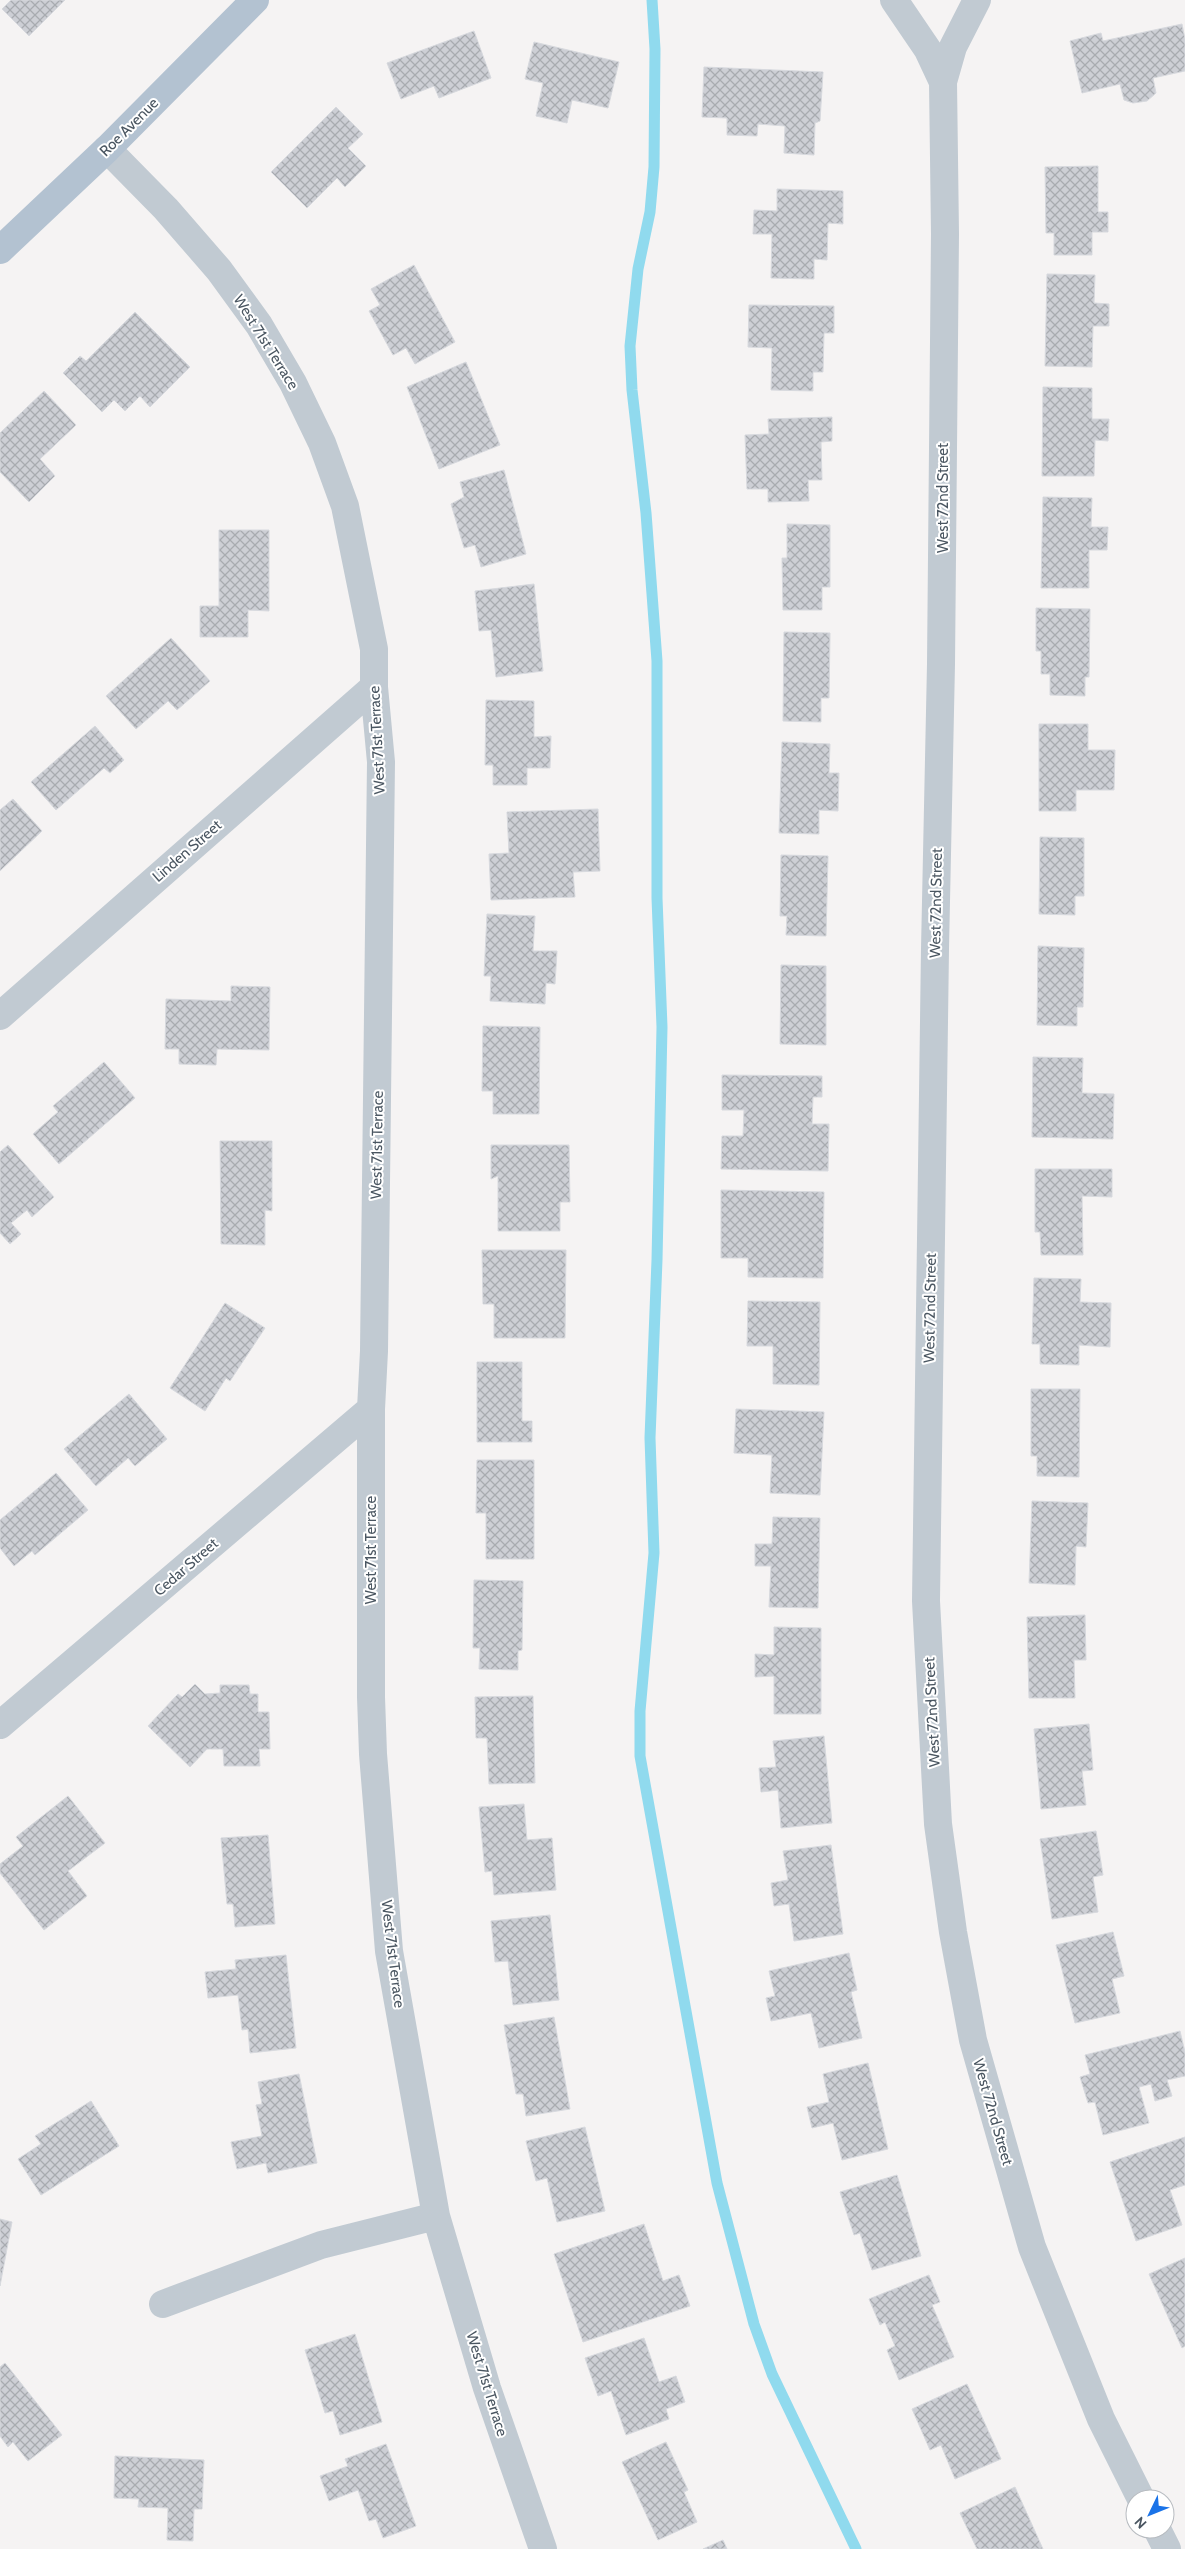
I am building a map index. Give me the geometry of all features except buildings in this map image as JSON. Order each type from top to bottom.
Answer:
[{"type":"main road","name":"Roe Avenue","points":[[0,250],[107,149],[255,0]]},
{"type":"street","name":"West 72nd Street","points":[[894,0],[928,50],[943,82]]},
{"type":"street","name":"West 72nd Street","points":[[977,0],[953,47],[943,82],[944,234],[941,664],[926,1600],[938,1824],[953,1932],[973,2040],[1032,2247],[1101,2419],[1137,2489]]},
{"type":"street","name":"West 71st Terrace","points":[[107,149],[166,209],[219,270],[259,325],[293,382],[322,443],[345,506],[374,649],[374,686],[381,762],[374,1351],[371,1408],[372,1706],[389,1950],[436,2216],[487,2388],[543,2549]]},
{"type":"street","name":"Linden Street","points":[[0,1016],[374,686]]},
{"type":"street","name":"Cedar Street","points":[[0,1725],[371,1408]]},
{"type":"street","points":[[163,2304],[321,2245],[436,2216]]},
{"type":"waterway","points":[[652,0],[655,49],[654,167],[650,212],[638,269],[630,346],[632,390],[646,513],[657,661],[657,898],[662,1027],[657,1260],[650,1438],[654,1553],[640,1711],[640,1756],[717,2183],[754,2324],[772,2374],[856,2549]]}]
